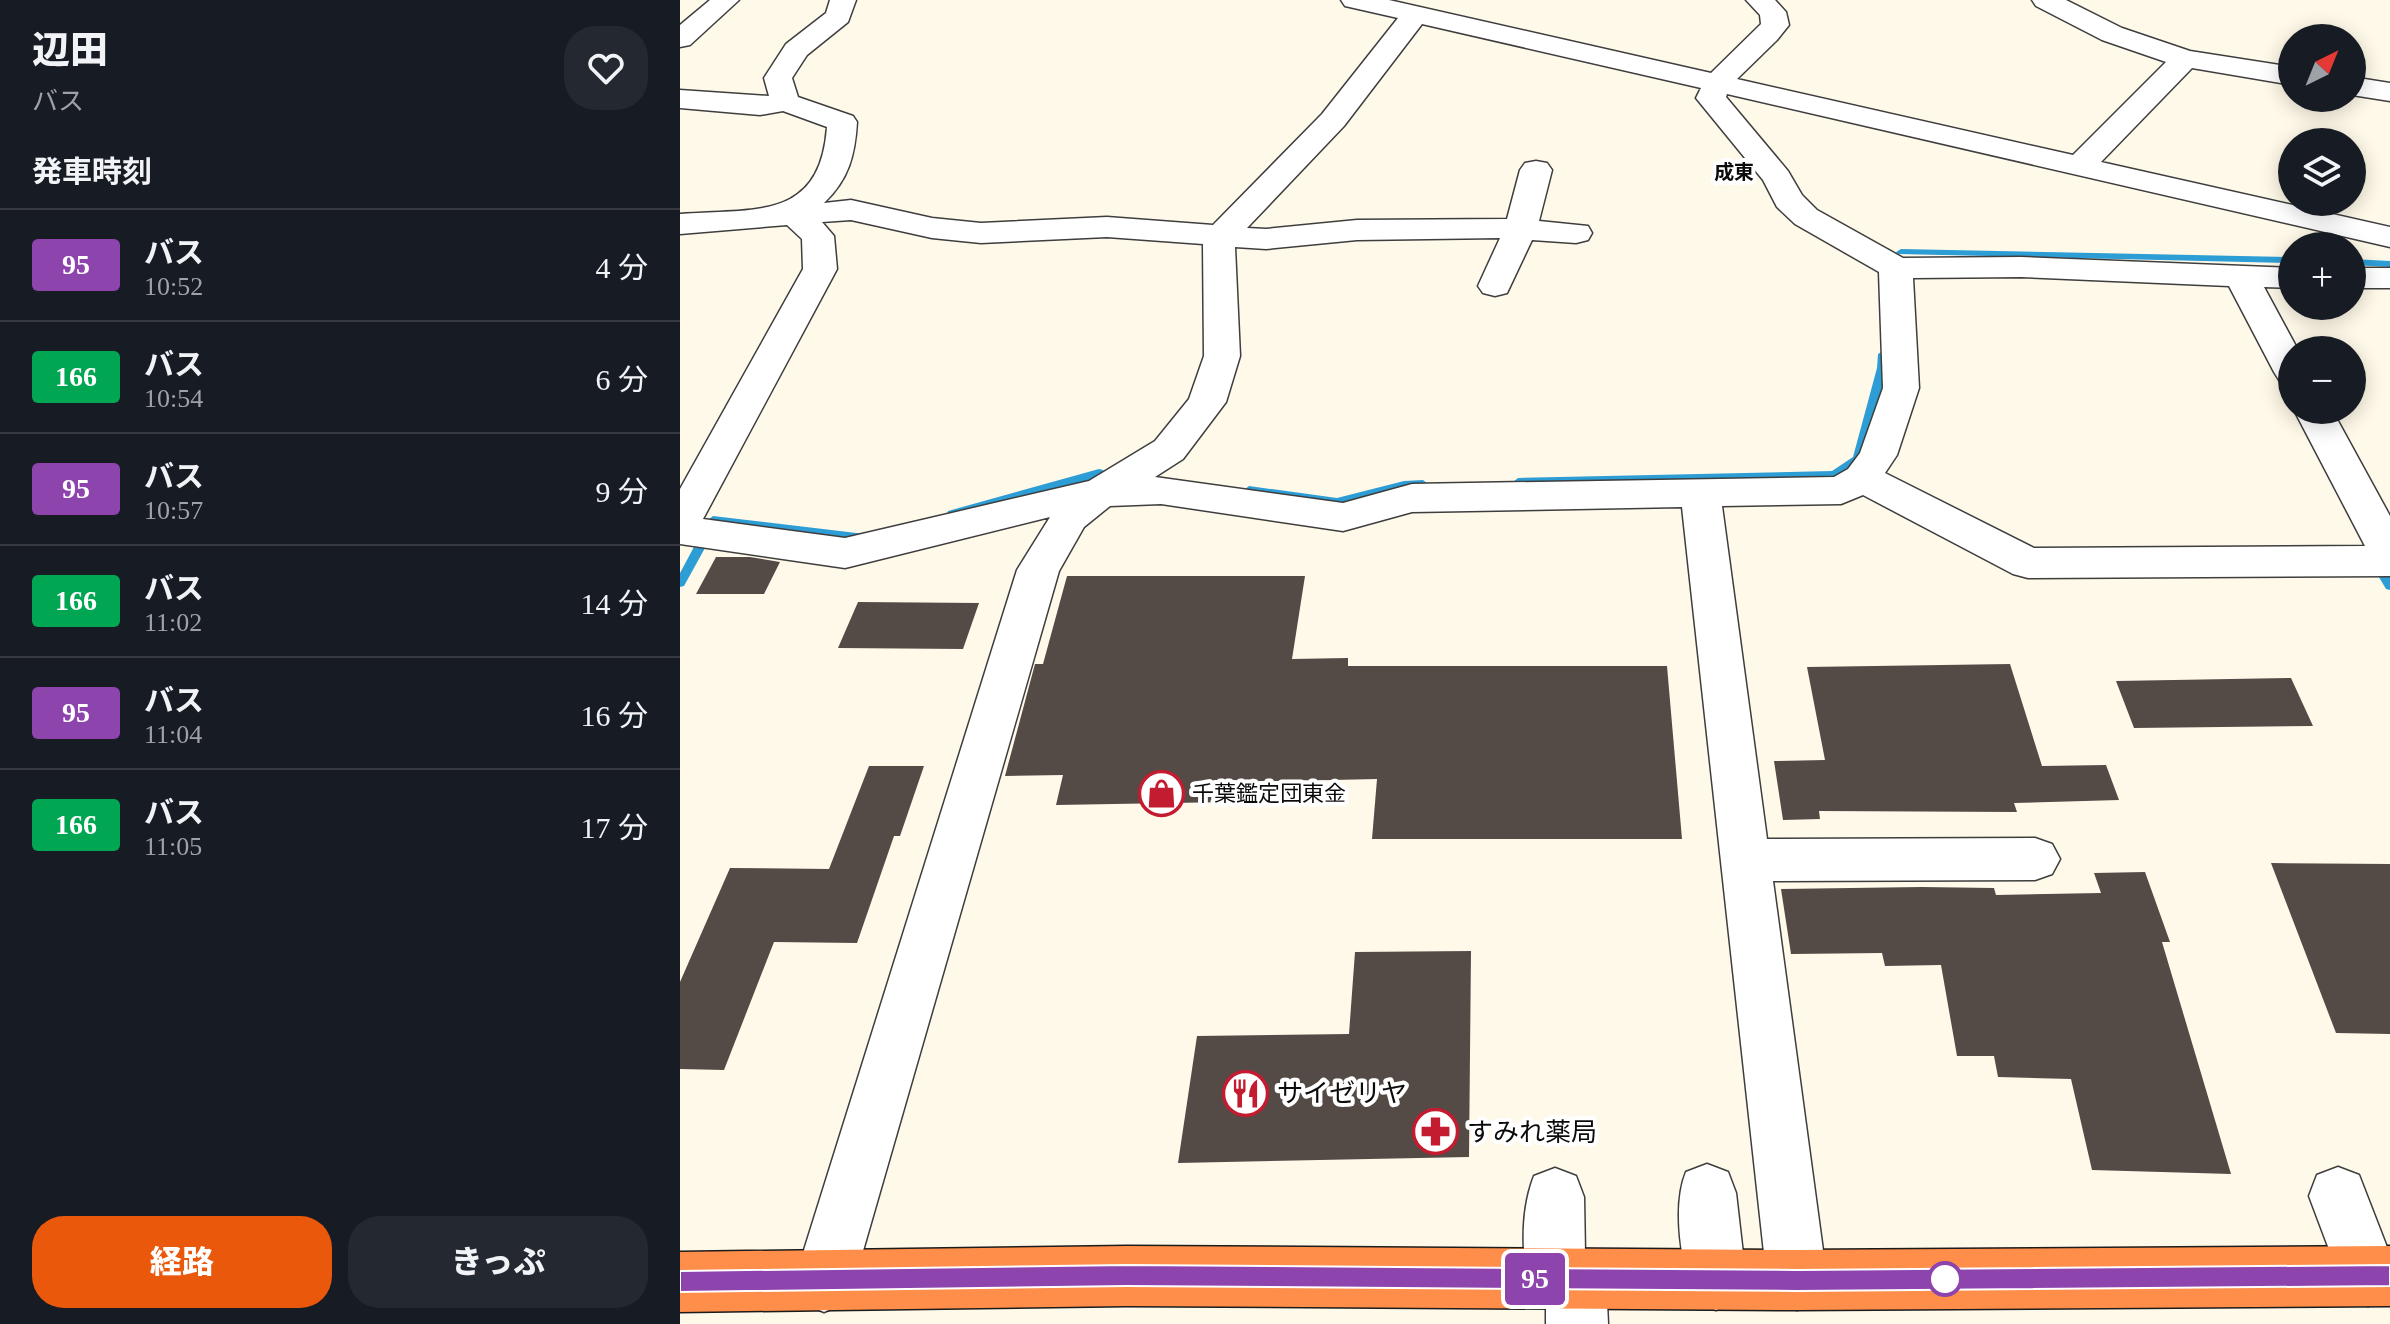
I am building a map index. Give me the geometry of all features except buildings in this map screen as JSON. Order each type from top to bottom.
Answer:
[{"type":"highway","points":[[680,1282],[1127,1276],[1570,1294],[1716,1280],[2379,1276]]},
{"type":"street","points":[[680,39],[691,19],[726,0]]},
{"type":"street","points":[[785,102],[778,78],[796,50],[838,16],[843,0]]},
{"type":"street","points":[[1354,0],[1400,8],[1714,85],[2390,237]]},
{"type":"street","points":[[1759,0],[1773,12],[1775,25],[1766,40],[1714,85],[1711,98],[1777,178],[1788,200],[1806,217],[1896,268],[2021,267],[2278,278]]},
{"type":"street","points":[[2045,0],[2112,34],[2185,59],[2278,74]]},
{"type":"street","points":[[824,1282],[1038,570],[1070,517],[1100,493],[1169,450],[1207,402],[1222,356],[1220,237],[1333,120],[1400,8]]},
{"type":"street","points":[[2079,167],[2185,59]]},
{"type":"street","points":[[2366,88],[2390,92]]},
{"type":"street","points":[[680,99],[760,106],[785,102],[842,122],[841,159],[821,190],[793,213]]},
{"type":"street","points":[[1495,286],[1520,230],[1536,170]]},
{"type":"street","points":[[680,224],[851,210],[932,228],[981,233],[1107,227],[1266,239],[1357,230],[1488,227],[1576,233]]},
{"type":"street","points":[[793,213],[818,236],[820,269],[680,528],[845,553],[1100,493],[1161,490],[1343,517],[1412,498],[1841,490],[1862,478],[1878,455],[1901,388],[1896,268]]},
{"type":"street","points":[[2242,278],[2278,346]]},
{"type":"street","points":[[2366,278],[2390,278]]},
{"type":"street","points":[[2320,424],[2390,554]]},
{"type":"street","points":[[1862,478],[2028,563],[2390,561]]},
{"type":"street","points":[[1700,492],[1797,1280]]},
{"type":"street","points":[[1744,860],[2035,859]]},
{"type":"street","points":[[1707,1193],[1716,1280]]},
{"type":"street","points":[[2338,1196],[2379,1276]]},
{"type":"street","points":[[1555,1197],[1570,1294]]},
{"type":"waterway","points":[[1901,252],[2278,260]]},
{"type":"waterway","points":[[2366,263],[2390,264]]},
{"type":"waterway","points":[[1518,482],[1834,475],[1858,459],[1883,354]]},
{"type":"waterway","points":[[952,514],[1099,473]]},
{"type":"waterway","points":[[1249,490],[1337,502],[1404,485],[1423,484]]},
{"type":"waterway","points":[[713,520],[865,538]]},
{"type":"waterway","points":[[680,583],[699,548]]},
{"type":"waterway","points":[[2379,567],[2390,586]]},
{"type":"bus line","name":"95","points":[[680,1282],[1127,1276],[1576,1280],[2390,1276]]},
{"type":"place","name":"千葉鑑定団東金","points":[[1161,793]]},
{"type":"place","name":"サイゼリヤ","points":[[1246,1093]]},
{"type":"place","name":"すみれ薬局","points":[[1436,1132]]},
{"type":"district","name":"成東","points":[[1734,172]]}]
